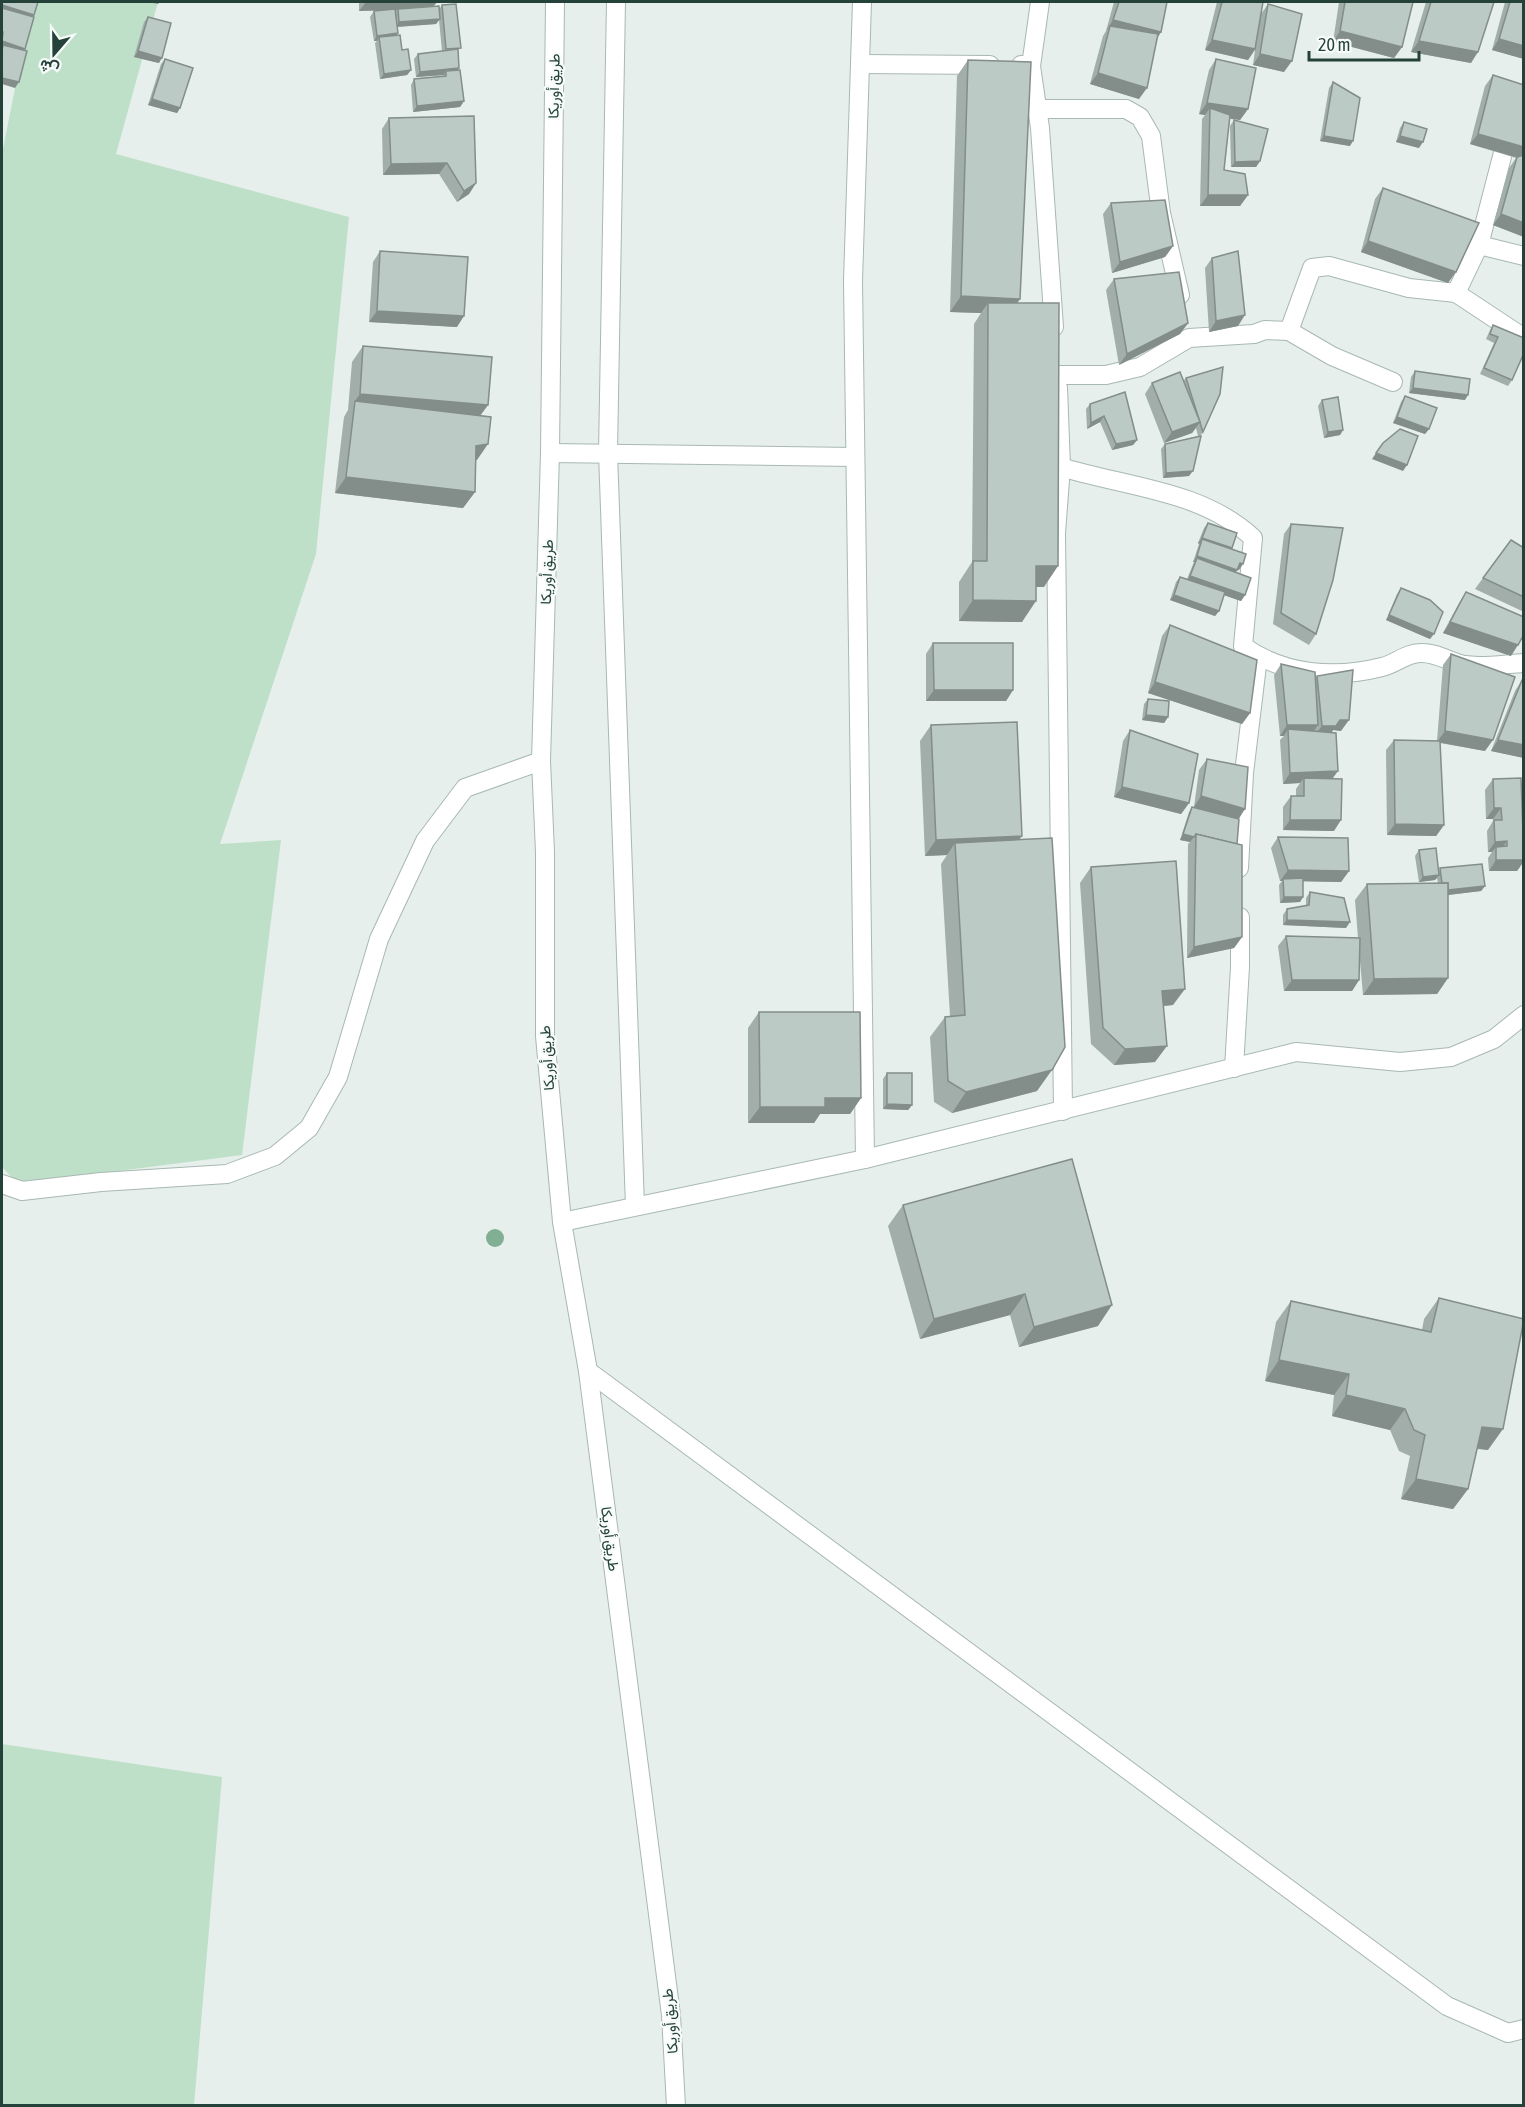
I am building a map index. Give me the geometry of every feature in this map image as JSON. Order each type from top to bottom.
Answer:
[{"type":"street","name":"طريق أوريكا","points":[[555,2],[550,453],[542,761],[545,852],[544,1036],[562,1222],[588,1371],[671,2015],[676,2106]]},
{"type":"street","points":[[616,2],[608,453],[634,1206]]},
{"type":"street","points":[[862,2],[854,281],[865,1160]]},
{"type":"street","points":[[1040,2],[1031,66],[1037,109],[1055,339]]},
{"type":"street","points":[[860,64],[1031,66]]},
{"type":"street","points":[[1037,109],[1126,109],[1140,117],[1151,136],[1161,213],[1189,338]]},
{"type":"street","points":[[1456,294],[1479,245],[1504,145],[1515,128],[1524,125]]},
{"type":"street","points":[[1479,245],[1524,256]]},
{"type":"street","points":[[1289,331],[1302,302],[1312,268],[1329,266],[1408,288],[1456,294],[1524,338]]},
{"type":"street","points":[[1063,1111],[1056,532],[1061,467],[1057,369],[1106,375],[1140,367],[1189,338],[1254,334],[1265,330],[1289,331],[1332,357],[1393,382]]},
{"type":"street","points":[[550,453],[855,457]]},
{"type":"street","points":[[1061,467],[1096,478],[1154,489],[1219,513],[1240,526],[1253,538],[1243,645],[1258,657],[1309,673],[1347,674],[1385,666],[1422,652],[1466,665],[1524,663]]},
{"type":"street","points":[[1234,1068],[1240,967],[1244,773],[1258,657]]},
{"type":"street","points":[[2,1184],[22,1191],[101,1182],[227,1174],[275,1156],[309,1128],[338,1077],[379,939],[425,840],[465,788],[542,761]]},
{"type":"street","points":[[562,1222],[865,1160],[984,1128],[1063,1111],[1296,1052],[1400,1062],[1451,1057],[1494,1038],[1524,1015]]},
{"type":"street","points":[[588,1371],[1211,1834],[1447,2006],[1508,2033],[1524,2029]]},
{"type":"green space","points":[[32,2],[158,2],[116,154],[349,217],[316,554],[220,844],[281,840],[242,1155],[18,1184],[2,1167],[2,154]]},
{"type":"green space","points":[[2,1744],[222,1777],[194,2105],[2,2105]]},
{"type":"building","points":[[2,2],[38,2],[34,15],[2,5]]},
{"type":"building","points":[[1119,2],[1167,2],[1161,32],[1113,20]]},
{"type":"building","points":[[1222,2],[1263,2],[1255,49],[1212,40]]},
{"type":"building","points":[[1345,2],[1413,2],[1402,47],[1340,31]]},
{"type":"building","points":[[1431,2],[1494,2],[1478,52],[1419,41]]},
{"type":"building","points":[[1510,2],[1524,2],[1524,46],[1499,39]]},
{"type":"building","points":[[456,4],[461,48],[446,49],[442,5]]},
{"type":"building","points":[[1268,4],[1302,14],[1292,61],[1260,54]]},
{"type":"building","points":[[439,6],[440,19],[399,22],[398,9]]},
{"type":"building","points":[[2,8],[34,17],[25,49],[2,41]]},
{"type":"building","points":[[395,9],[398,33],[377,36],[374,11]]},
{"type":"building","points":[[148,17],[171,23],[162,58],[138,51]]},
{"type":"building","points":[[1110,26],[1158,34],[1147,88],[1098,73]]},
{"type":"building","points":[[400,35],[402,50],[408,49],[411,70],[384,74],[379,37]]},
{"type":"building","points":[[3,45],[27,51],[19,82],[2,78]]},
{"type":"building","points":[[458,49],[459,68],[420,72],[418,54]]},
{"type":"building","points":[[165,59],[193,68],[180,108],[152,99]]},
{"type":"building","points":[[1216,59],[1256,68],[1248,109],[1207,103]]},
{"type":"building","points":[[968,60],[1031,62],[1020,299],[961,296]]},
{"type":"building","points":[[460,70],[464,101],[417,106],[414,79],[446,76],[446,71]]},
{"type":"building","points":[[1493,75],[1524,85],[1524,147],[1478,134]]},
{"type":"building","points":[[1333,82],[1360,98],[1353,141],[1324,136]]},
{"type":"building","points":[[1210,108],[1230,115],[1224,170],[1245,174],[1248,195],[1208,195]]},
{"type":"building","points":[[474,116],[476,183],[464,191],[447,163],[391,164],[389,118]]},
{"type":"building","points":[[1234,120],[1268,129],[1260,161],[1235,162]]},
{"type":"building","points":[[1404,122],[1427,129],[1423,142],[1400,136]]},
{"type":"building","points":[[1524,155],[1524,223],[1501,214],[1517,157]]},
{"type":"building","points":[[1383,188],[1479,223],[1456,272],[1368,241]]},
{"type":"building","points":[[1165,200],[1173,246],[1120,262],[1111,203]]},
{"type":"building","points":[[380,251],[468,257],[464,316],[377,311]]},
{"type":"building","points":[[1238,251],[1245,315],[1216,321],[1212,258]]},
{"type":"building","points":[[1179,272],[1188,323],[1127,354],[1114,279]]},
{"type":"building","points":[[988,303],[1059,303],[1058,566],[1036,566],[1036,601],[973,600],[973,561],[987,561]]},
{"type":"building","points":[[1493,325],[1524,338],[1524,353],[1512,380],[1484,368],[1498,337],[1490,334]]},
{"type":"building","points":[[363,346],[492,357],[488,405],[360,394]]},
{"type":"building","points":[[1223,367],[1220,394],[1203,432],[1186,378]]},
{"type":"building","points":[[1415,371],[1470,379],[1468,395],[1413,388]]},
{"type":"building","points":[[1180,372],[1200,422],[1172,432],[1152,383]]},
{"type":"building","points":[[1125,392],[1137,440],[1116,444],[1104,416],[1091,423],[1090,404]]},
{"type":"building","points":[[1405,396],[1437,408],[1429,429],[1397,417]]},
{"type":"building","points":[[1338,397],[1343,430],[1328,432],[1322,400]]},
{"type":"building","points":[[355,401],[491,417],[488,444],[476,446],[475,492],[346,477]]},
{"type":"building","points":[[1400,429],[1418,436],[1407,465],[1376,453],[1383,443]]},
{"type":"building","points":[[1201,436],[1193,471],[1166,473],[1165,444]]},
{"type":"building","points":[[1208,523],[1237,533],[1232,548],[1202,538]]},
{"type":"building","points":[[1291,524],[1343,528],[1333,580],[1316,634],[1281,613]]},
{"type":"building","points":[[1202,539],[1246,554],[1243,564],[1240,563],[1237,570],[1197,556]]},
{"type":"building","points":[[1511,540],[1524,548],[1524,597],[1483,578]]},
{"type":"building","points":[[1197,558],[1251,578],[1245,595],[1190,576]]},
{"type":"building","points":[[1180,577],[1225,592],[1219,611],[1174,595]]},
{"type":"building","points":[[1401,588],[1430,600],[1443,612],[1434,634],[1389,615]]},
{"type":"building","points":[[1466,592],[1524,617],[1524,634],[1518,645],[1450,622]]},
{"type":"building","points":[[1170,625],[1257,660],[1250,713],[1155,682]]},
{"type":"building","points":[[933,643],[1013,643],[1013,690],[934,690]]},
{"type":"building","points":[[1451,654],[1515,677],[1493,740],[1445,731]]},
{"type":"building","points":[[1281,664],[1315,672],[1318,725],[1287,725]]},
{"type":"building","points":[[1353,670],[1349,720],[1340,720],[1336,726],[1322,726],[1317,676]]},
{"type":"building","points":[[1522,680],[1524,680],[1524,745],[1498,740]]},
{"type":"building","points":[[1148,699],[1169,701],[1168,717],[1146,715]]},
{"type":"building","points":[[1017,722],[1022,836],[936,840],[931,725]]},
{"type":"building","points":[[1288,729],[1336,733],[1338,771],[1290,773]]},
{"type":"building","points":[[1130,730],[1198,754],[1189,803],[1122,787]]},
{"type":"building","points":[[1394,740],[1440,741],[1444,825],[1395,824]]},
{"type":"building","points":[[1207,759],[1248,767],[1245,809],[1201,796]]},
{"type":"building","points":[[1304,778],[1342,779],[1341,820],[1290,820],[1291,796],[1304,796]]},
{"type":"building","points":[[1521,778],[1524,860],[1496,860],[1496,847],[1507,846],[1507,841],[1495,842],[1494,820],[1502,820],[1501,808],[1494,808],[1493,779]]},
{"type":"building","points":[[1192,807],[1239,819],[1237,844],[1196,834],[1194,837],[1183,834]]},
{"type":"building","points":[[1196,834],[1242,845],[1242,937],[1194,947]]},
{"type":"building","points":[[1278,837],[1348,838],[1349,871],[1288,870]]},
{"type":"building","points":[[1052,838],[1065,1047],[1052,1070],[966,1092],[948,1081],[945,1017],[965,1015],[955,843]]},
{"type":"building","points":[[1436,848],[1439,875],[1423,877],[1419,850]]},
{"type":"building","points":[[1176,861],[1185,989],[1162,991],[1167,1046],[1125,1049],[1103,1028],[1091,867]]},
{"type":"building","points":[[1482,864],[1485,886],[1448,890],[1448,883],[1442,883],[1440,868]]},
{"type":"building","points":[[1303,878],[1303,897],[1284,897],[1283,879]]},
{"type":"building","points":[[1448,883],[1448,978],[1374,979],[1367,884]]},
{"type":"building","points":[[1310,892],[1344,898],[1350,922],[1287,920],[1287,909],[1309,905]]},
{"type":"building","points":[[1286,936],[1360,938],[1359,980],[1292,980]]},
{"type":"building","points":[[759,1012],[860,1012],[861,1098],[825,1098],[825,1107],[760,1107]]},
{"type":"building","points":[[887,1073],[912,1073],[912,1105],[887,1104]]},
{"type":"building","points":[[1072,1159],[1112,1305],[1034,1327],[1025,1294],[934,1319],[903,1205]]},
{"type":"building","points":[[1439,1298],[1524,1319],[1503,1429],[1482,1427],[1468,1489],[1416,1479],[1425,1435],[1414,1430],[1405,1409],[1346,1395],[1349,1374],[1279,1360],[1291,1301],[1431,1332]]}]
